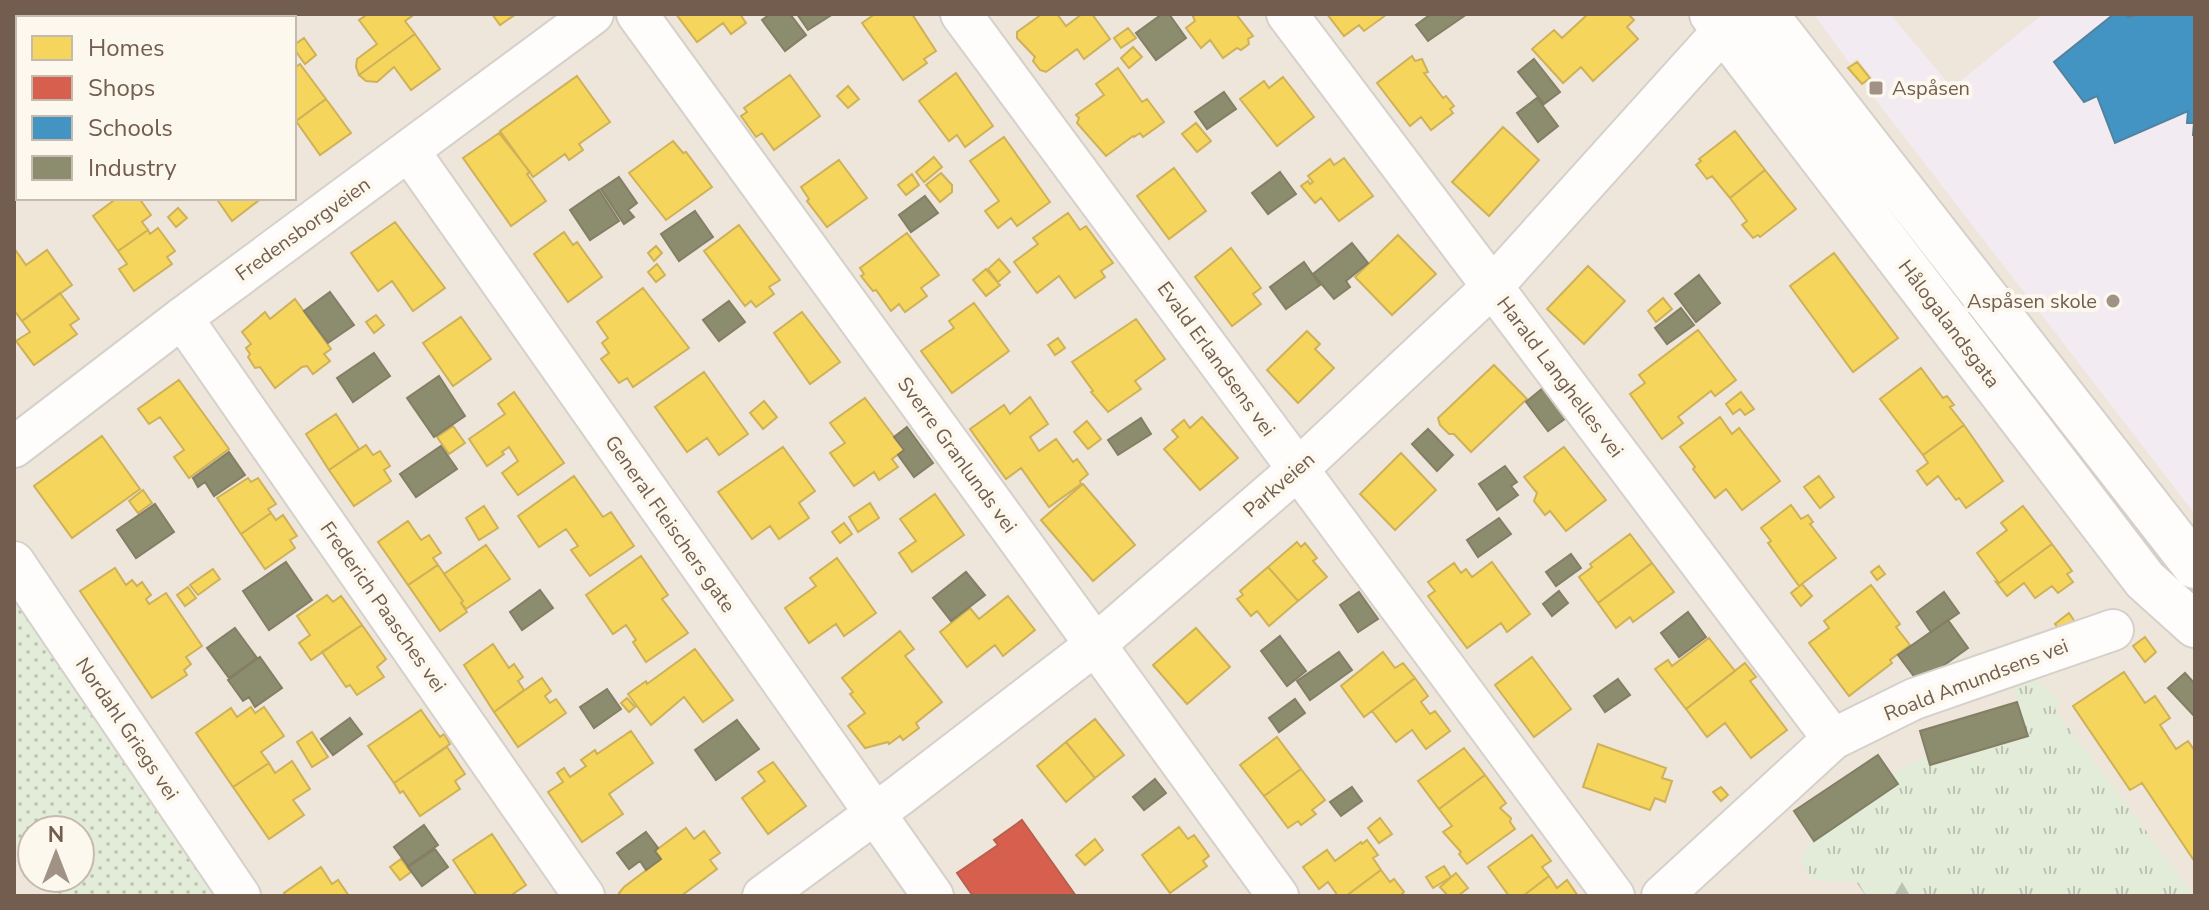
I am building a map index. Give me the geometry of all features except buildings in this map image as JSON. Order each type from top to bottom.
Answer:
[{"type":"street","name":"Fredensborgveien","points":[[14,447],[182,318],[593,14]]},
{"type":"street","name":"Sverre Granlunds vei","points":[[637,14],[1278,896]]},
{"type":"street","name":"Evald Erlandsens vei","points":[[961,14],[1614,896]]},
{"type":"street","name":"Harald Langhelles vei","points":[[1287,14],[1833,739]]},
{"type":"street","points":[[1765,14],[2195,566]]},
{"type":"street","name":"Parkveien","points":[[763,896],[1095,645],[1297,470],[1492,287],[1725,19]]},
{"type":"street","name":"Hålogalandsgata","points":[[1725,19],[2145,580],[2195,625]]},
{"type":"street","name":"General Fleischers gate","points":[[409,151],[933,896]]},
{"type":"street","name":"Frederich Paasches vei","points":[[182,318],[584,896]]},
{"type":"street","name":"Nordahl Griegs vei","points":[[14,562],[240,896]]},
{"type":"street","name":"Roald Amundsens vei","points":[[1662,896],[1833,739],[1914,699],[2113,630]]},
{"type":"shaded area","points":[[14,14],[2195,14],[2195,896],[14,896]]},
{"type":"shaded area","name":"Aspåsen skole","points":[[1814,14],[1890,14],[1952,88],[2043,14],[2195,14],[2195,514],[1865,86],[1873,79],[1857,58],[1850,64]]},
{"type":"green space","points":[[14,592],[222,896],[52,896],[51,894],[96,894],[96,814],[16,814],[16,843]]},
{"type":"green space","points":[[2031,674],[2061,701],[2055,709],[2195,896],[1926,896],[1913,883],[1869,874],[1856,882],[1812,880],[1800,860],[1816,828],[1898,770],[1930,754],[2025,725],[2014,689]]},
{"type":"green space","points":[[1869,874],[1913,883],[1926,896],[1866,896],[1856,882]]},
{"type":"place","name":"Aspåsen","points":[[1876,88]]},
{"type":"place","name":"Aspåsen skole","points":[[2113,301]]}]
